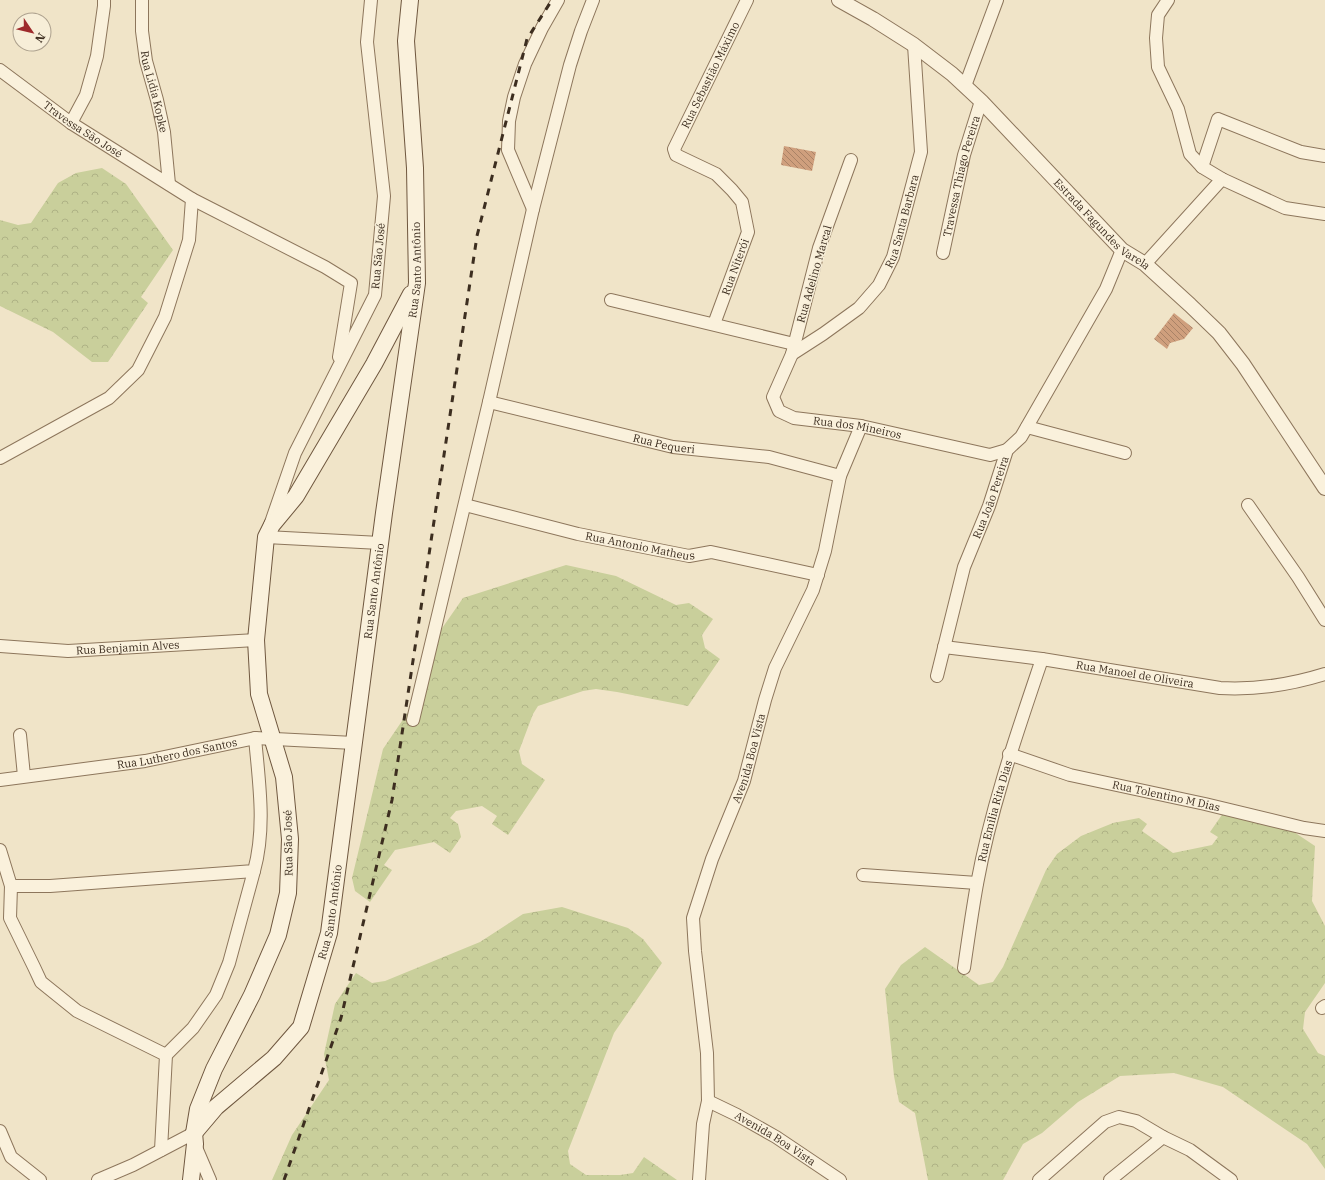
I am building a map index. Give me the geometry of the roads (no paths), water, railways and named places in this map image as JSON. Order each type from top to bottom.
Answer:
[{"type":"main road","name":"Rua Santo Antônio","points":[[194,1138],[216,1107],[274,1058],[301,1027],[329,933],[380,542],[417,284],[415,168],[406,41],[410,0]]},
{"type":"main road","name":"Rua São José","points":[[191,1180],[198,1109],[214,1069],[252,995],[278,935],[288,893],[290,839],[284,777],[259,694],[256,640],[266,537],[272,525],[296,496],[308,476],[374,364],[417,284]]},
{"type":"street","points":[[71,123],[86,95],[97,56],[104,0]]},
{"type":"street","name":"Rua Lidia Kopke","points":[[142,0],[142,31],[146,62],[164,132],[169,184]]},
{"type":"street","name":"Rua São José","points":[[266,537],[295,453],[375,295],[384,196],[366,42],[371,0]]},
{"type":"street","points":[[533,209],[508,150],[509,121],[514,97],[525,64],[542,28],[558,0]]},
{"type":"street","points":[[413,720],[465,506],[533,209],[570,65],[593,0]]},
{"type":"street","name":"Rua Sebastião Máximo","points":[[674,149],[747,0]]},
{"type":"street","name":"Estrada Fagundes Varela","points":[[838,0],[873,18],[914,45],[952,74],[981,100],[1122,250],[1145,264],[1219,333],[1243,364],[1325,488]]},
{"type":"street","points":[[965,86],[997,0]]},
{"type":"street","points":[[1168,0],[1158,15],[1156,38],[1158,67],[1178,109],[1190,154],[1202,168],[1222,179],[1285,208],[1325,214]]},
{"type":"street","name":"Rua Santa Barbara","points":[[793,349],[823,334],[859,308],[878,285],[893,257],[921,152],[914,45]]},
{"type":"street","name":"Travessa São José","points":[[0,70],[71,123],[192,199],[325,267],[351,283],[338,368]]},
{"type":"street","name":"Travessa Thiago Pereira","points":[[943,253],[964,155],[981,100]]},
{"type":"street","points":[[1202,168],[1218,119],[1301,152],[1325,156]]},
{"type":"street","name":"Rua Niterói","points":[[674,149],[676,155],[716,174],[742,202],[748,232],[714,324]]},
{"type":"street","name":"Rua Adelino Marcal","points":[[793,349],[819,248],[850,160]]},
{"type":"street","points":[[1145,264],[1222,179]]},
{"type":"street","points":[[0,458],[109,398],[138,370],[165,317],[189,240],[192,199]]},
{"type":"street","name":"Rua João Pereira","points":[[937,676],[964,566],[989,506],[1007,450],[1021,438],[1106,289],[1122,250]]},
{"type":"street","points":[[611,300],[714,324],[793,349]]},
{"type":"street","name":"Rua dos Mineiros","points":[[793,349],[773,397],[779,411],[794,418],[861,426],[990,455],[1007,450]]},
{"type":"street","name":"Rua Pequeri","points":[[489,402],[673,447],[769,457],[840,476]]},
{"type":"street","name":"Avenida Boa Vista","points":[[700,1180],[703,1124],[708,1101],[707,1053],[695,951],[693,918],[712,859],[744,782],[765,700],[775,668],[813,590],[825,551],[840,476],[861,426]]},
{"type":"street","points":[[1027,426],[1125,453]]},
{"type":"street","points":[[1248,505],[1298,577],[1325,620]]},
{"type":"street","name":"Rua Antonio Matheus","points":[[465,506],[578,534],[681,555],[689,556],[711,552],[818,575]]},
{"type":"street","points":[[266,537],[380,542]]},
{"type":"street","name":"Rua Benjamin Alves","points":[[0,646],[68,650],[256,640]]},
{"type":"street","name":"Rua Manoel de Oliveira","points":[[944,647],[1042,659],[1164,680],[1243,690],[1283,685],[1325,674]]},
{"type":"street","name":"Rua Emilia Rita Dias","points":[[964,968],[977,883],[992,816],[1009,754],[1042,659]]},
{"type":"street","points":[[20,735],[24,776]]},
{"type":"street","points":[[161,1150],[166,1055],[193,1028],[216,995],[229,963],[259,852],[262,803],[255,738]]},
{"type":"street","name":"Rua Luthero dos Santos","points":[[0,780],[145,761],[255,738],[354,743]]},
{"type":"street","name":"Rua Tolentino M Dias","points":[[1009,754],[1070,775],[1205,804],[1304,828],[1325,831]]},
{"type":"street","points":[[0,850],[11,886],[10,918],[41,982],[77,1011],[166,1055]]},
{"type":"street","points":[[11,886],[50,886],[254,871]]},
{"type":"street","points":[[863,875],[977,883]]},
{"type":"street","name":"Avenida Boa Vista","points":[[708,1101],[776,1137],[840,1180]]},
{"type":"street","points":[[1039,1180],[1105,1122],[1119,1117],[1136,1121],[1162,1137],[1190,1150],[1231,1180]]},
{"type":"street","points":[[0,1131],[11,1157],[40,1180]]},
{"type":"street","points":[[1110,1180],[1162,1137]]},
{"type":"street","points":[[98,1180],[161,1150],[194,1138],[210,1180]]},
{"type":"railway","points":[[284,1180],[341,1018],[392,800],[477,236],[527,39],[552,0]]}]
